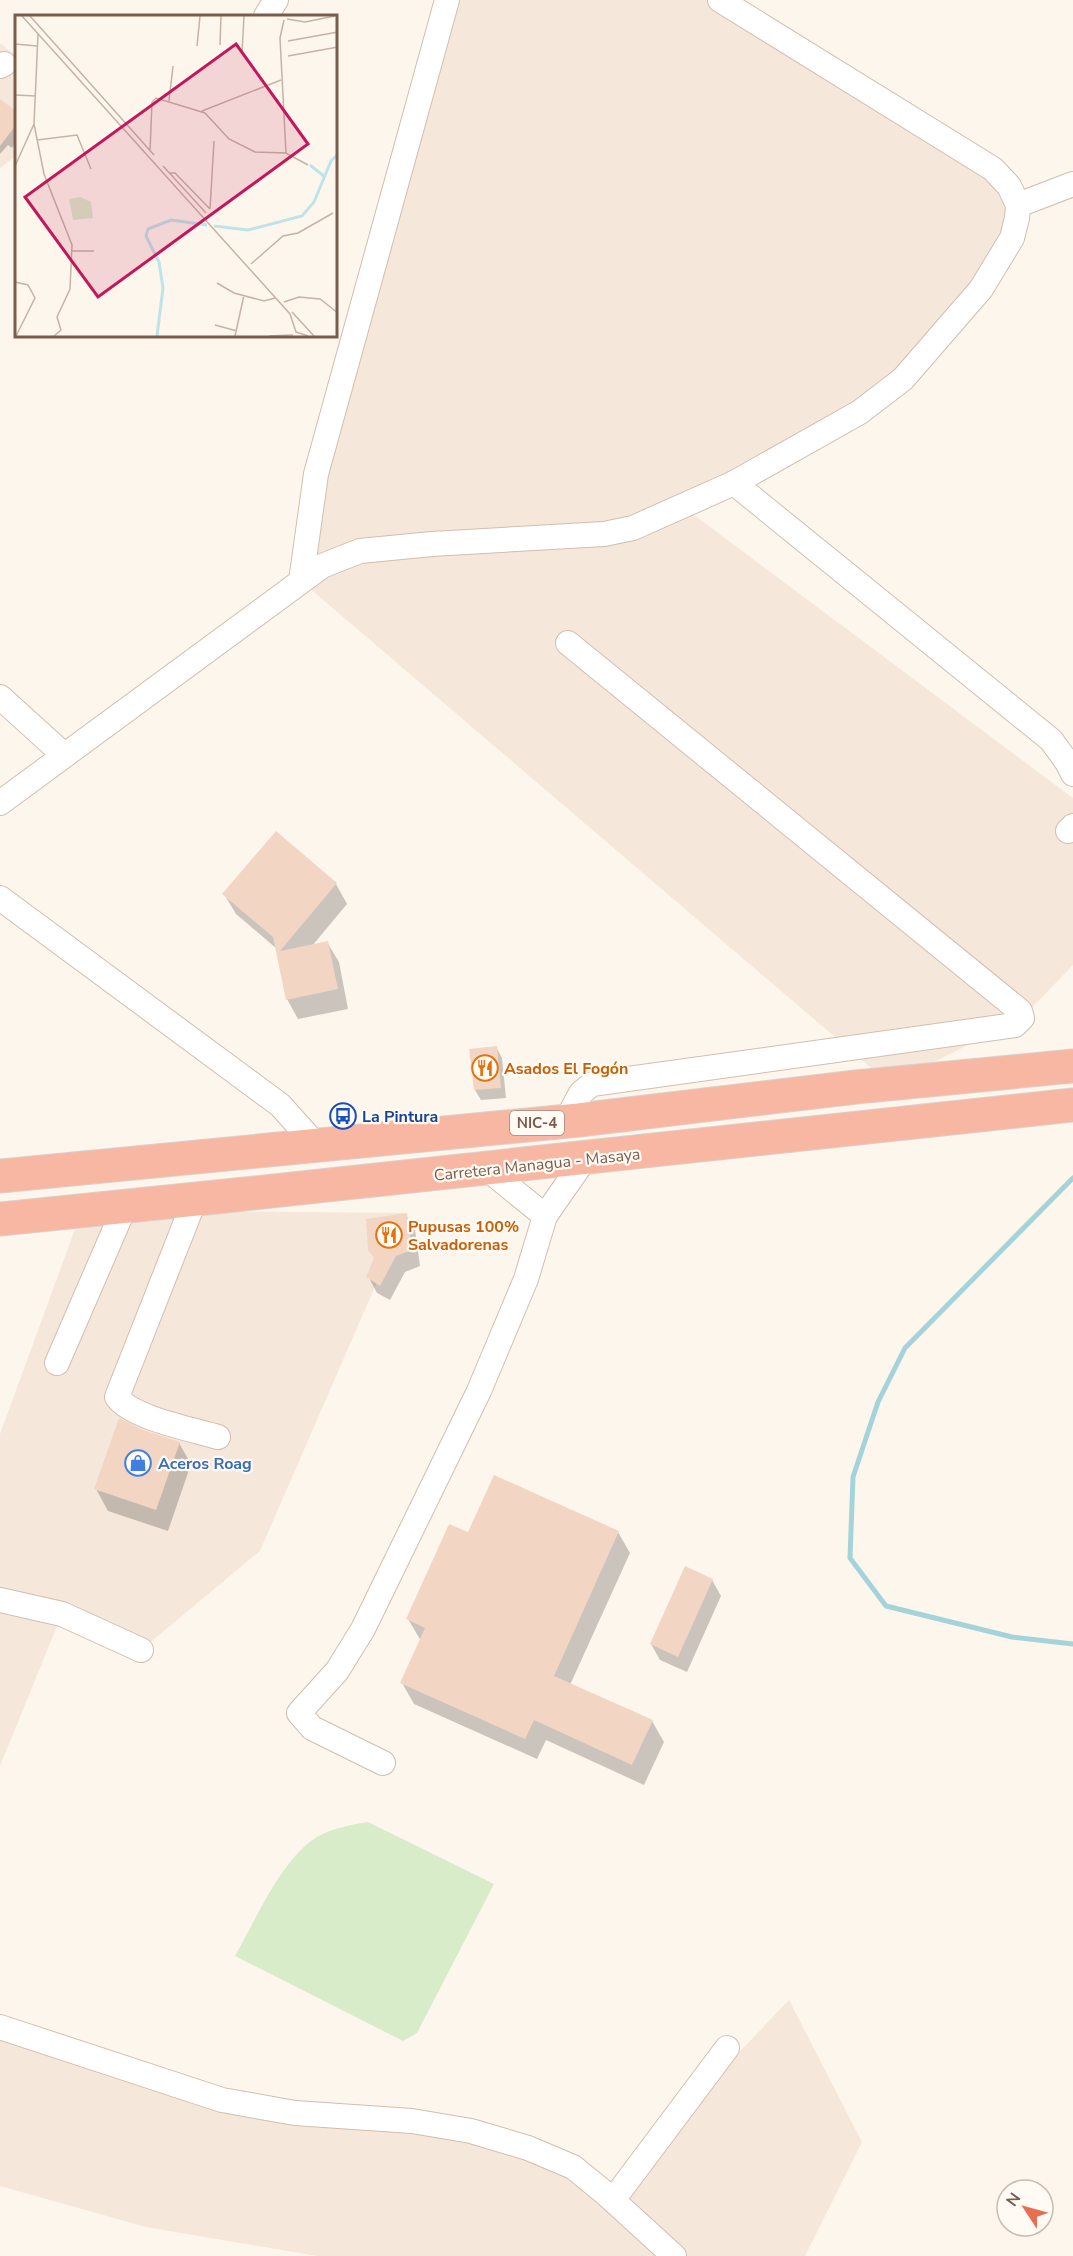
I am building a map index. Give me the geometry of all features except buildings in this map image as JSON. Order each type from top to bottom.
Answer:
[{"type":"highway","name":"NIC-4","points":[[0,1176],[566,1121],[856,1087],[1073,1066]]},
{"type":"highway","name":"Carretera Managua - Masaya","points":[[0,1219],[486,1168],[584,1160],[1073,1105]]},
{"type":"highway","points":[[584,1160],[588,1143],[600,1130],[647,1121],[696,1106]]},
{"type":"highway","points":[[316,1145],[333,1156],[358,1164],[431,1155],[459,1159],[486,1168]]},
{"type":"street","points":[[267,15],[276,0]]},
{"type":"street","points":[[301,581],[316,474],[447,0]]},
{"type":"street","points":[[0,803],[322,566],[360,551],[432,544],[604,534],[633,528],[734,483],[860,412],[903,379],[981,289],[1012,238],[1018,205],[1009,186],[993,169],[720,0]]},
{"type":"street","points":[[1018,205],[1073,184]]},
{"type":"street","points":[[734,483],[1051,740],[1073,774]]},
{"type":"street","points":[[566,1121],[581,1092],[592,1084],[1015,1025],[1022,1018],[1020,1011],[568,643]]},
{"type":"street","points":[[0,697],[64,755]]},
{"type":"street","points":[[0,898],[279,1105],[316,1145]]},
{"type":"street","points":[[383,1763],[312,1728],[299,1713],[337,1671],[363,1629],[479,1391],[526,1279],[545,1216],[584,1160]]},
{"type":"street","points":[[486,1168],[545,1216]]},
{"type":"street","points":[[195,1199],[117,1397],[123,1406],[137,1413],[218,1437]]},
{"type":"street","points":[[57,1363],[125,1206]]},
{"type":"street","points":[[0,1600],[62,1614],[141,1650]]},
{"type":"street","points":[[0,2027],[222,2100],[295,2113],[412,2121],[471,2131],[528,2148],[573,2167],[674,2256]]},
{"type":"street","points":[[613,2200],[727,2048]]},
{"type":"shaded area","points":[[448,0],[712,0],[993,169],[1017,218],[903,379],[682,506],[1073,798],[1073,965],[1022,1018],[890,1084],[301,581]]},
{"type":"shaded area","points":[[0,43],[15,55],[15,157],[0,168]]},
{"type":"shaded area","points":[[82,1210],[407,1213],[260,1551],[141,1650],[62,1614],[0,1766],[0,1434]]},
{"type":"shaded area","points":[[789,2000],[862,2142],[805,2256],[317,2256],[146,2227],[0,2186],[0,2027],[222,2100],[471,2131],[605,2193]]},
{"type":"green space","points":[[368,1822],[494,1884],[417,2033],[403,2041],[235,1956],[268,1894],[299,1851],[324,1833]]},
{"type":"waterway","points":[[1073,1178],[905,1348],[878,1402],[853,1477],[850,1558],[886,1606],[1012,1637],[1073,1644]]},
{"type":"place","name":"Asados El Fogón","points":[[485,1068]]},
{"type":"place","name":"La Pintura","points":[[343,1116]]},
{"type":"place","name":"Pupusas 100% Salvadorenas","points":[[389,1235]]},
{"type":"place","name":"Aceros Roag","points":[[138,1463]]}]
